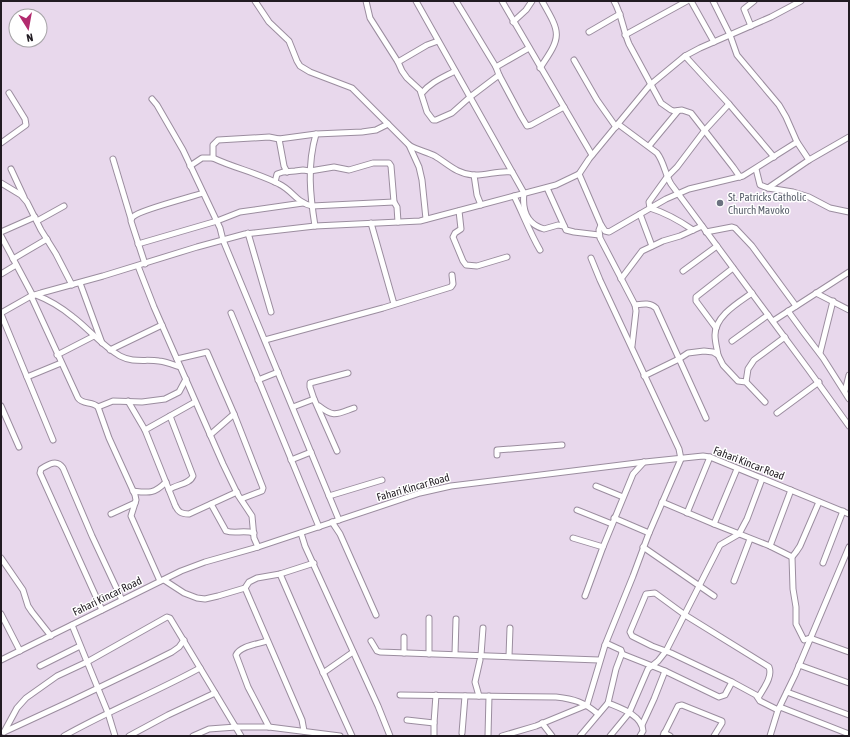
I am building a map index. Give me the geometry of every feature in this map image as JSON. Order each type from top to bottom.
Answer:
[{"type":"street","points":[[254,1],[269,22],[289,41],[300,66],[310,72],[352,88],[409,145],[420,151],[433,155],[460,172],[474,175],[499,171],[512,172]]},
{"type":"street","points":[[366,1],[370,18],[407,78],[416,85],[422,93],[427,112],[433,120],[452,113],[499,75]]},
{"type":"street","points":[[416,1],[524,193],[524,210],[527,217],[531,222],[544,229],[558,225],[564,226]]},
{"type":"street","points":[[456,1],[477,38],[496,67],[520,116],[527,126],[564,108]]},
{"type":"street","points":[[502,1],[592,155]]},
{"type":"street","points":[[514,22],[526,10],[532,1]]},
{"type":"street","points":[[540,68],[552,50],[557,31],[542,1]]},
{"type":"street","points":[[614,1],[620,14],[625,35],[650,85],[661,103],[671,110],[682,110],[691,113],[740,177]]},
{"type":"street","points":[[625,35],[687,1]]},
{"type":"street","points":[[691,1],[714,42]]},
{"type":"street","points":[[713,1],[719,10],[737,55],[779,105],[797,142],[809,160]]},
{"type":"street","points":[[751,26],[744,9],[754,1]]},
{"type":"street","points":[[53,440],[1,313],[33,296],[248,233],[315,226],[398,222],[426,219],[556,185],[579,174],[592,155],[650,85],[684,56],[751,26],[801,1]]},
{"type":"street","points":[[589,32],[620,14]]},
{"type":"street","points":[[398,62],[427,45],[438,41]]},
{"type":"street","points":[[496,67],[529,48]]},
{"type":"street","points":[[684,56],[729,104],[774,157]]},
{"type":"street","points":[[574,60],[617,125],[657,153],[661,159],[667,177],[679,195],[785,337],[849,426]]},
{"type":"street","points":[[422,93],[433,82],[455,72]]},
{"type":"street","points":[[1,144],[26,125],[25,119],[9,93]]},
{"type":"street","points":[[152,99],[169,126],[217,221],[223,240],[339,520]]},
{"type":"street","points":[[650,208],[650,200],[667,177],[677,167],[705,130],[729,104]]},
{"type":"street","points":[[648,146],[678,111]]},
{"type":"street","points":[[213,158],[213,145],[218,140],[269,137],[279,139],[316,134],[369,132],[388,124]]},
{"type":"street","points":[[315,226],[310,172],[311,156],[316,134]]},
{"type":"street","points":[[768,188],[809,160],[849,137]]},
{"type":"street","points":[[279,139],[284,166],[287,172]]},
{"type":"street","points":[[579,174],[601,225],[609,232],[666,199],[679,195],[694,187],[740,177],[756,169],[797,142]]},
{"type":"street","points":[[409,145],[419,167],[422,180],[426,219]]},
{"type":"street","points":[[113,158],[145,264]]},
{"type":"street","points":[[190,166],[202,158],[213,158],[275,182],[284,187],[303,203],[312,206],[394,202]]},
{"type":"street","points":[[275,182],[279,173],[302,170],[310,172],[334,167],[349,170],[373,163],[389,163],[391,166],[394,202],[397,207],[398,222]]},
{"type":"street","points":[[11,169],[24,198],[72,285]]},
{"type":"street","points":[[756,169],[760,185],[768,188],[793,192],[809,197],[830,208],[849,212]]},
{"type":"street","points":[[474,175],[477,195],[481,204]]},
{"type":"street","points":[[1,183],[24,198]]},
{"type":"street","points":[[547,188],[566,230],[599,234]]},
{"type":"street","points":[[131,219],[135,214],[203,193]]},
{"type":"street","points":[[514,196],[528,225],[531,235],[540,250]]},
{"type":"street","points":[[138,244],[217,221],[240,212],[303,203]]},
{"type":"street","points":[[1,232],[36,219],[64,206]]},
{"type":"street","points":[[650,208],[664,212],[684,223],[693,230]]},
{"type":"street","points":[[459,211],[461,229],[455,233],[453,237],[466,265],[477,266],[507,257]]},
{"type":"street","points":[[640,214],[652,246]]},
{"type":"street","points":[[371,223],[394,304]]},
{"type":"street","points":[[601,225],[599,234],[620,279],[635,305],[636,311],[632,347]]},
{"type":"street","points":[[620,279],[640,253],[663,241],[680,236],[702,226]]},
{"type":"street","points":[[706,232],[732,227],[735,228],[752,246],[796,306]]},
{"type":"street","points":[[248,233],[271,312]]},
{"type":"street","points":[[1,236],[33,296],[57,355],[80,401],[94,404],[98,407],[135,495],[135,503],[131,516],[162,580],[184,593],[197,598],[205,599],[245,588],[249,582],[257,578],[280,574],[314,564]]},
{"type":"street","points":[[13,259],[46,239]]},
{"type":"street","points":[[683,270],[717,246]]},
{"type":"street","points":[[587,705],[599,660],[605,644],[649,532],[681,458],[680,449],[644,376],[591,258]]},
{"type":"street","points":[[1,274],[16,265]]},
{"type":"street","points":[[138,266],[210,435],[237,492],[252,516],[254,534],[258,547]]},
{"type":"street","points":[[716,328],[696,301],[696,297],[733,268]]},
{"type":"street","points":[[773,321],[849,272]]},
{"type":"street","points":[[265,340],[451,287],[453,284],[452,275]]},
{"type":"street","points":[[80,283],[102,344]]},
{"type":"street","points":[[752,293],[726,313],[716,328],[715,335],[718,355],[723,365],[738,381],[746,382],[766,402]]},
{"type":"street","points":[[816,293],[849,310]]},
{"type":"street","points":[[33,296],[51,301],[73,317],[102,344],[128,359],[160,361],[180,367]]},
{"type":"street","points":[[820,353],[833,301]]},
{"type":"street","points":[[635,305],[646,304],[656,308],[706,418]]},
{"type":"street","points":[[788,311],[820,353],[849,399]]},
{"type":"street","points":[[231,313],[319,527]]},
{"type":"street","points":[[732,341],[768,315]]},
{"type":"street","points":[[110,350],[162,324]]},
{"type":"street","points":[[57,355],[94,336]]},
{"type":"street","points":[[746,382],[748,369],[754,360],[785,337]]},
{"type":"street","points":[[644,376],[679,359],[683,355],[695,351],[713,352],[718,355]]},
{"type":"street","points":[[177,360],[207,352],[234,414],[263,488],[262,491],[241,499]]},
{"type":"street","points":[[27,377],[61,363]]},
{"type":"street","points":[[258,380],[278,372]]},
{"type":"street","points":[[336,451],[314,399],[310,383],[348,372]]},
{"type":"street","points":[[844,391],[849,375]]},
{"type":"street","points":[[98,407],[113,401],[142,402],[165,399],[179,392],[186,379]]},
{"type":"street","points":[[777,414],[818,382]]},
{"type":"street","points":[[293,407],[314,399]]},
{"type":"street","points":[[128,401],[144,430],[177,510],[183,514],[189,514],[237,492]]},
{"type":"street","points":[[144,430],[195,402]]},
{"type":"street","points":[[1,406],[19,446]]},
{"type":"street","points":[[318,406],[327,413],[332,414],[354,408]]},
{"type":"street","points":[[210,435],[234,414]]},
{"type":"street","points":[[169,490],[172,487],[189,481],[193,476],[170,416]]},
{"type":"street","points":[[497,455],[497,450],[562,445]]},
{"type":"street","points":[[291,460],[311,452]]},
{"type":"street","name":"Fahari Kincar Road","points":[[1,660],[181,571],[425,492],[451,486],[703,456],[710,457],[849,514]]},
{"type":"street","points":[[687,513],[710,457]]},
{"type":"street","points":[[102,610],[40,473],[41,469],[49,464],[56,462],[60,463],[63,468],[92,536],[122,600]]},
{"type":"street","points":[[585,596],[602,547],[633,474],[645,462]]},
{"type":"street","points":[[714,524],[737,468]]},
{"type":"street","points":[[610,736],[629,713],[651,666],[658,661],[666,651],[720,545],[739,534],[747,519],[762,479]]},
{"type":"street","points":[[329,496],[382,480]]},
{"type":"street","points":[[133,491],[152,492],[160,488],[166,482]]},
{"type":"street","points":[[596,486],[623,497]]},
{"type":"street","points":[[770,546],[791,490]]},
{"type":"street","points":[[662,502],[770,546],[792,557]]},
{"type":"street","points":[[820,502],[800,546],[792,557],[796,624],[804,640],[810,638],[849,652]]},
{"type":"street","points":[[111,514],[135,503]]},
{"type":"street","points":[[211,504],[226,531],[247,531],[254,534]]},
{"type":"street","points":[[577,510],[649,532]]},
{"type":"street","points":[[823,563],[843,511]]},
{"type":"street","points":[[332,522],[340,534],[376,615]]},
{"type":"street","points":[[301,533],[305,546],[381,712],[390,736]]},
{"type":"street","points":[[573,538],[602,547]]},
{"type":"street","points":[[734,581],[750,539]]},
{"type":"street","points":[[643,547],[714,596]]},
{"type":"street","points":[[770,736],[779,708],[849,547]]},
{"type":"street","points":[[1,558],[23,590],[28,606],[51,636]]},
{"type":"street","points":[[280,574],[352,736]]},
{"type":"street","points":[[245,588],[302,720],[304,731]]},
{"type":"street","points":[[758,698],[769,678],[769,667],[685,615],[655,593],[646,594],[630,632],[632,636],[732,682],[756,695],[758,698],[766,704],[849,734]]},
{"type":"street","points":[[1,614],[20,651]]},
{"type":"street","points":[[2,732],[17,708],[26,698],[57,676],[87,662],[167,618],[170,618],[241,736]]},
{"type":"street","points":[[429,618],[429,654]]},
{"type":"street","points":[[455,654],[456,619]]},
{"type":"street","points":[[72,625],[108,713],[115,736]]},
{"type":"street","points":[[479,696],[475,682],[480,658],[483,628]]},
{"type":"street","points":[[509,656],[510,628]]},
{"type":"street","points":[[404,637],[404,653]]},
{"type":"street","points":[[2,732],[69,702],[172,652],[179,647],[184,640]]},
{"type":"street","points":[[267,641],[241,650],[236,656],[248,687],[269,728]]},
{"type":"street","points":[[371,641],[376,651],[455,654],[480,658],[509,656],[599,660]]},
{"type":"street","points":[[605,644],[621,650],[622,654],[719,697],[725,695],[732,682]]},
{"type":"street","points":[[40,666],[80,646]]},
{"type":"street","points":[[323,673],[353,652]]},
{"type":"street","points":[[580,736],[608,703],[616,669],[622,654]]},
{"type":"street","points":[[799,665],[849,683]]},
{"type":"street","points":[[64,736],[200,668]]},
{"type":"street","points":[[642,725],[665,672]]},
{"type":"street","points":[[786,692],[849,715]]},
{"type":"street","points":[[129,736],[168,715],[215,694]]},
{"type":"street","points":[[400,695],[570,698],[587,705],[598,714]]},
{"type":"street","points":[[434,736],[436,695]]},
{"type":"street","points":[[462,733],[465,696]]},
{"type":"street","points":[[488,696],[488,736]]},
{"type":"street","points":[[608,703],[629,713],[637,719],[642,725],[643,731],[640,736]]},
{"type":"street","points":[[502,736],[522,731],[587,705]]},
{"type":"street","points":[[670,736],[664,734],[678,706],[682,705],[722,721],[714,736]]},
{"type":"street","points":[[407,720],[434,723]]},
{"type":"street","points":[[542,723],[552,736]]},
{"type":"street","points":[[193,736],[209,729],[236,727],[304,731],[340,736]]},
{"type":"place","name":"St. Patricks Catholic Church Mavoko","points":[[720,203]]}]
